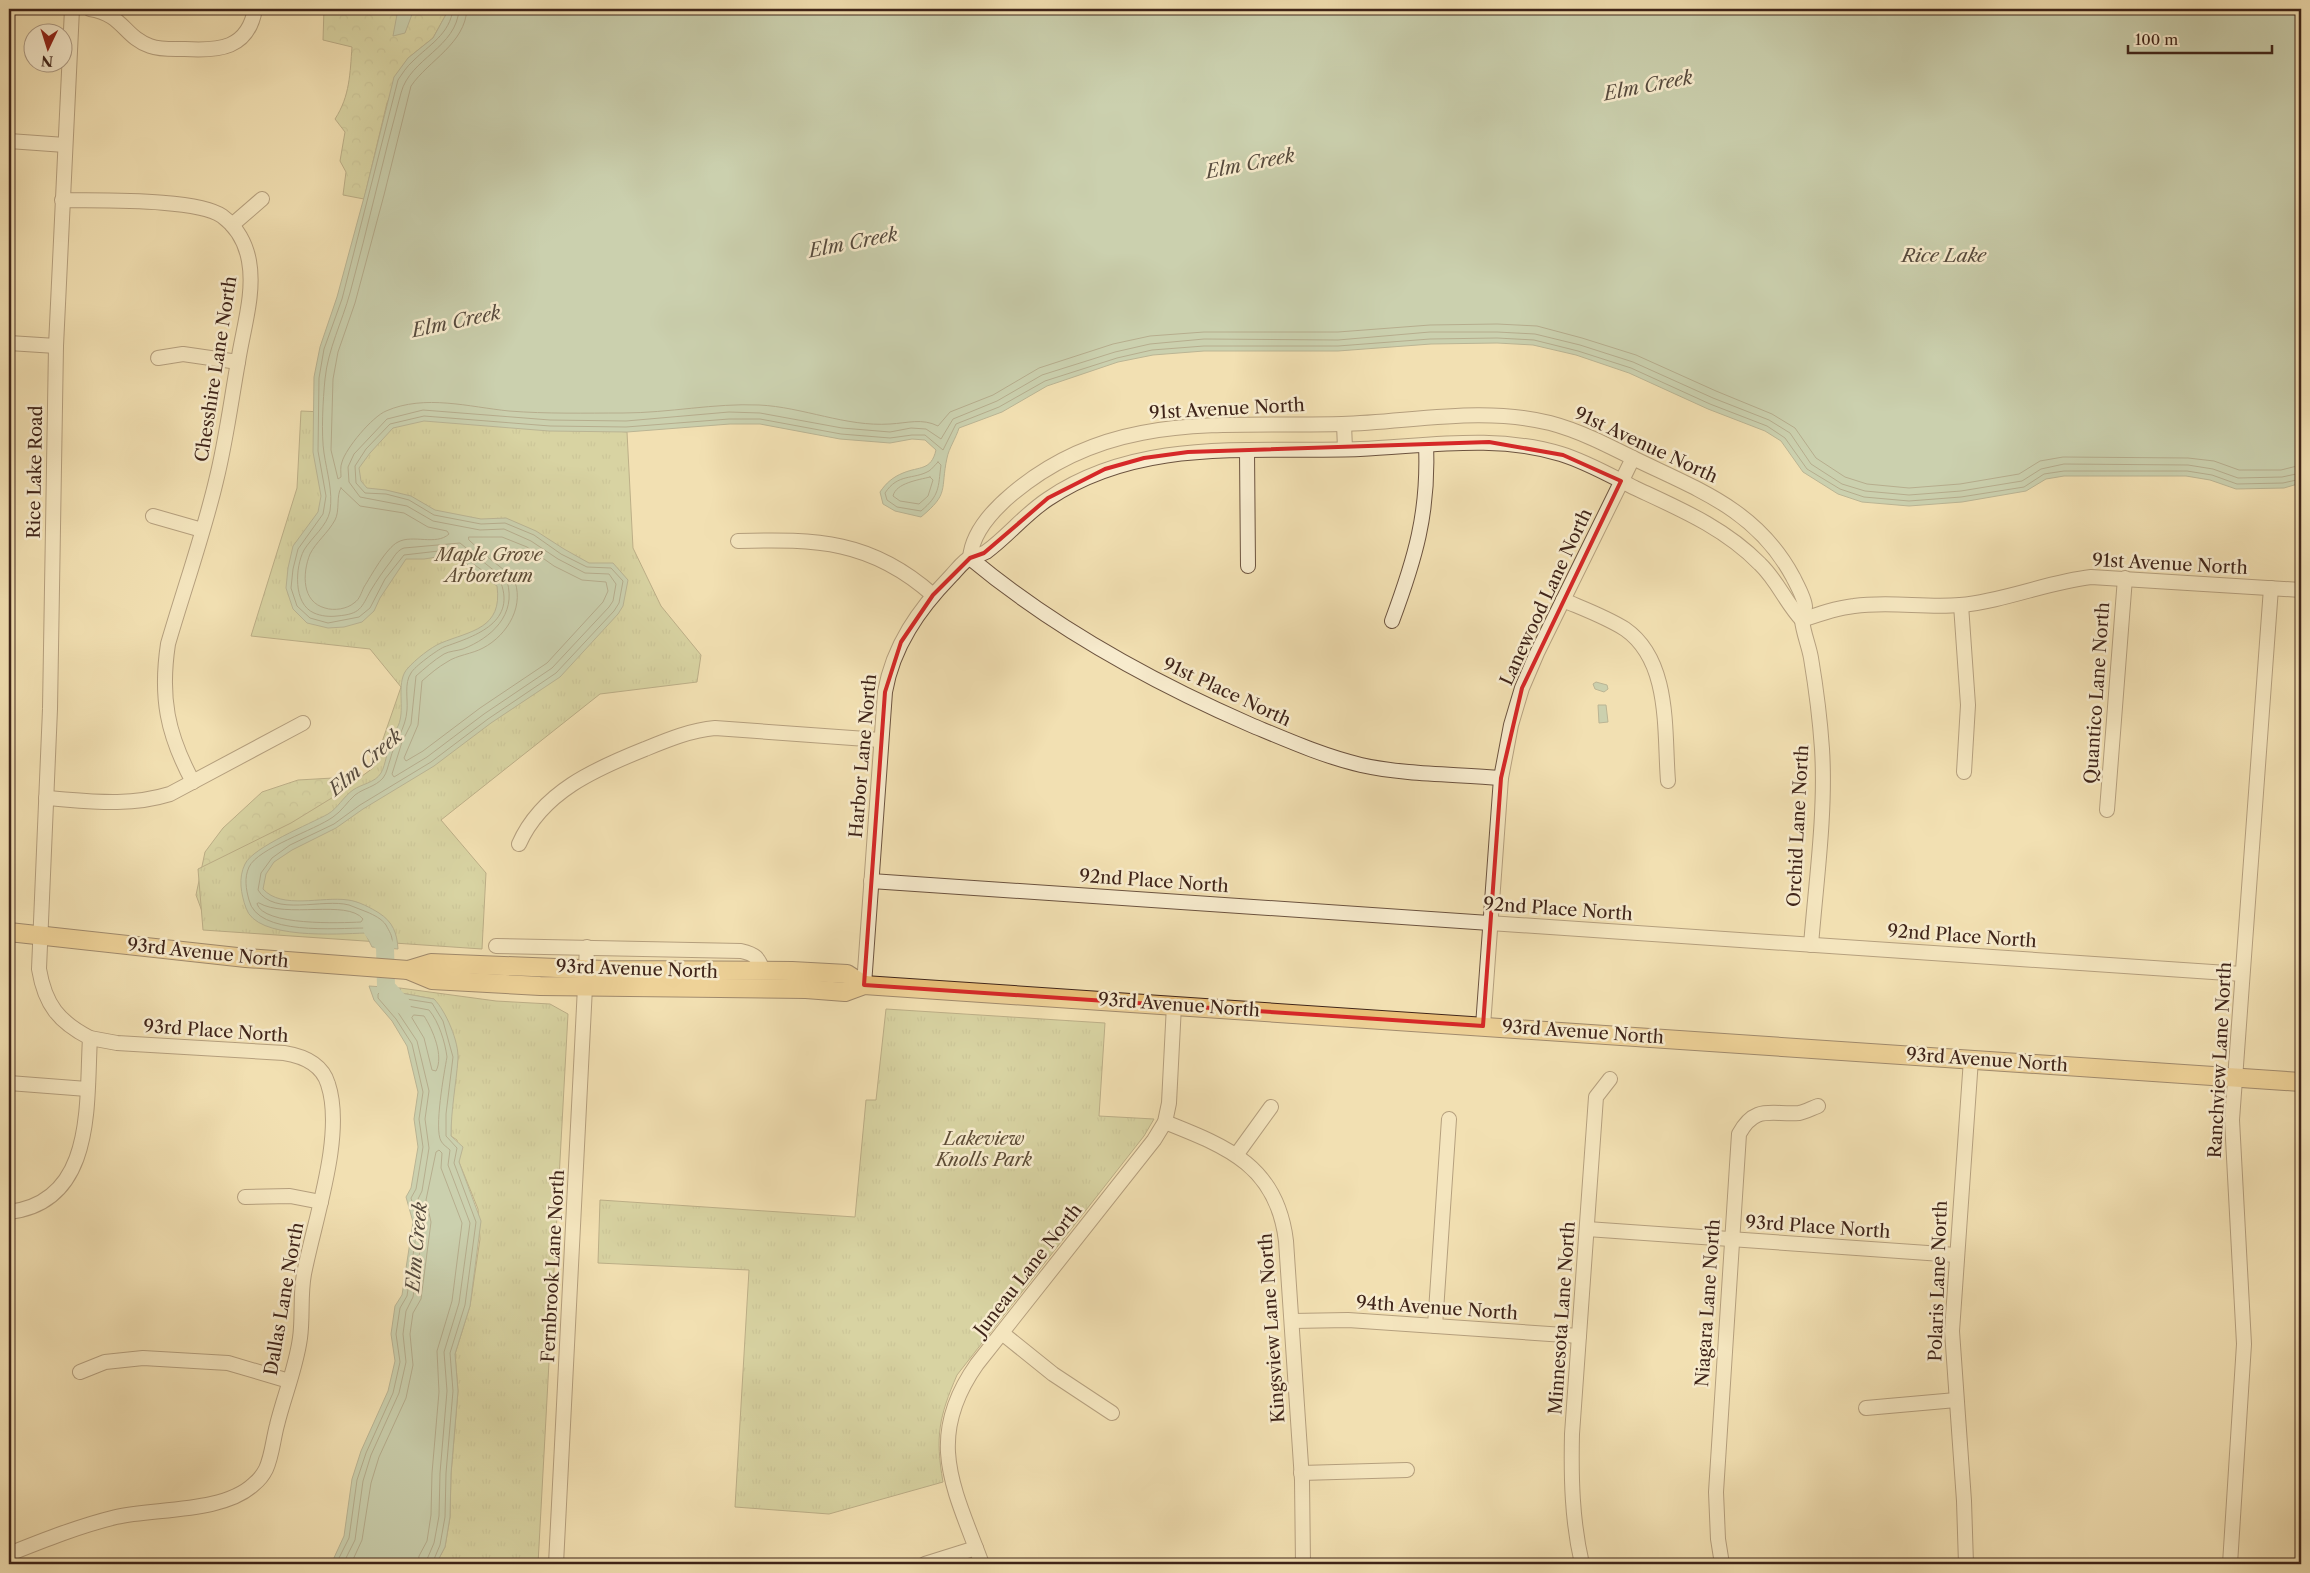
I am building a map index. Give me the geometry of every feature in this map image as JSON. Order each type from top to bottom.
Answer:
[{"type":"main road","name":"93rd Avenue North","points":[[9,932],[246,958],[408,970],[432,980],[586,988],[806,989],[845,992],[864,985],[2235,1076],[2301,1082]]},
{"type":"main road","name":"93rd Avenue North","points":[[408,970],[431,963],[586,969],[763,971],[847,974],[864,985]]},
{"type":"street","name":"Rice Lake Road","points":[[40,935],[50,708],[56,346],[72,9]]},
{"type":"street","points":[[90,9],[113,16],[139,40],[151,46],[213,50],[233,44],[242,37],[250,24],[255,9]]},
{"type":"street","points":[[9,141],[65,145]]},
{"type":"street","points":[[62,200],[198,206],[211,210],[232,225],[262,198]]},
{"type":"street","name":"Chesshire Lane North","points":[[192,782],[171,731],[166,713],[164,678],[168,644],[202,530],[222,453],[251,279],[250,261],[245,245],[232,225]]},
{"type":"street","points":[[9,344],[56,346]]},
{"type":"street","points":[[158,358],[183,354],[238,362]]},
{"type":"street","name":"91st Avenue North","points":[[970,558],[971,544],[994,511],[1034,476],[1068,457],[1096,445],[1132,434],[1170,427],[1344,424],[1468,416],[1502,416],[1531,419],[1567,428],[1705,492],[1751,522],[1773,546],[1794,580],[1805,606],[1802,620]]},
{"type":"street","points":[[1344,424],[1345,449]]},
{"type":"street","points":[[970,558],[984,553],[1048,498],[1105,469],[1144,458],[1173,453],[1345,449],[1489,442],[1535,447],[1581,462],[1719,530],[1742,547],[1762,566],[1802,620]]},
{"type":"street","points":[[1392,621],[1408,577],[1424,514],[1427,482],[1426,445]]},
{"type":"street","points":[[1247,451],[1248,566]]},
{"type":"street","name":"Lanewood Lane North","points":[[1482,1026],[1501,778],[1507,741],[1522,688],[1632,458]]},
{"type":"street","points":[[153,516],[202,530]]},
{"type":"street","points":[[738,541],[805,541],[851,547],[894,566],[933,595]]},
{"type":"street","name":"Harbor Lane North","points":[[864,985],[884,692],[890,668],[908,629],[933,595],[970,558]]},
{"type":"street","name":"91st Place North","points":[[970,558],[1029,605],[1070,632],[1199,702],[1302,746],[1335,758],[1364,765],[1501,778]]},
{"type":"street","name":"91st Avenue North","points":[[1802,620],[1821,613],[1854,606],[1960,605],[2020,594],[2071,579],[2091,577],[2301,590]]},
{"type":"street","name":"Quantico Lane North","points":[[2107,810],[2125,578]]},
{"type":"street","name":"Ranchview Lane North","points":[[2230,1564],[2244,1344],[2232,1136],[2242,974],[2271,588]]},
{"type":"street","points":[[1563,600],[1626,630],[1640,643],[1651,659],[1658,676],[1662,695],[1668,781]]},
{"type":"street","points":[[1960,605],[1968,705],[1964,772]]},
{"type":"street","name":"Orchid Lane North","points":[[1802,620],[1811,656],[1822,753],[1822,797],[1811,945]]},
{"type":"street","points":[[46,798],[110,802],[148,801],[170,794],[303,723]]},
{"type":"street","points":[[519,844],[534,817],[578,780],[636,752],[697,730],[715,728],[880,740]]},
{"type":"street","name":"92nd Place North","points":[[871,881],[2242,974]]},
{"type":"street","points":[[10,1212],[30,1206],[48,1196],[63,1184],[82,1148],[90,1038],[65,1023],[51,1006],[38,969],[40,935]]},
{"type":"street","points":[[496,946],[741,951],[751,953],[758,958],[763,971]]},
{"type":"street","name":"Fernbrook Lane North","points":[[556,1564],[588,947]]},
{"type":"street","name":"Juneau Lane North","points":[[982,1564],[950,1473],[947,1459],[948,1433],[952,1412],[960,1392],[977,1364],[1154,1140],[1165,1122],[1169,1103],[1174,1005]]},
{"type":"street","name":"93rd Place North","points":[[90,1038],[117,1043],[297,1055],[317,1066],[328,1082]]},
{"type":"street","name":"Polaris Lane North","points":[[1966,1564],[1965,1508],[1952,1331],[1970,1059]]},
{"type":"street","name":"Minnesota Lane North","points":[[1582,1564],[1573,1518],[1571,1479],[1579,1336],[1596,1097],[1610,1079]]},
{"type":"street","name":"Dallas Lane North","points":[[9,1554],[102,1520],[210,1503],[230,1498],[252,1487],[265,1472],[300,1337],[303,1275],[328,1169],[332,1105],[328,1082]]},
{"type":"street","points":[[9,1083],[87,1089]]},
{"type":"street","points":[[1237,1154],[1271,1106]]},
{"type":"street","name":"Niagara Lane North","points":[[1722,1564],[1718,1539],[1716,1492],[1739,1134],[1751,1117],[1761,1113],[1772,1111],[1800,1113],[1818,1106]]},
{"type":"street","points":[[1435,1326],[1449,1120]]},
{"type":"street","name":"Kingsview Lane North","points":[[1165,1122],[1212,1140],[1237,1154],[1265,1180],[1276,1199],[1282,1217],[1286,1241],[1292,1321],[1301,1473],[1303,1564]]},
{"type":"street","points":[[245,1196],[290,1196],[321,1202]]},
{"type":"street","name":"93rd Place North","points":[[1587,1229],[1956,1255]]},
{"type":"street","name":"94th Avenue North","points":[[1292,1321],[1348,1320],[1579,1336]]},
{"type":"street","points":[[1002,1333],[1053,1374],[1112,1413]]},
{"type":"street","points":[[80,1372],[105,1362],[143,1358],[228,1363],[290,1381]]},
{"type":"street","points":[[1866,1408],[1956,1400]]},
{"type":"street","points":[[1301,1473],[1407,1470]]},
{"type":"street","points":[[925,1564],[976,1548]]},
{"type":"highlighted area","points":[[1489,442],[1563,455],[1621,481],[1522,688],[1501,778],[1483,1026],[864,985],[885,692],[901,642],[933,595],[970,558],[984,553],[1048,498],[1105,469],[1144,458],[1188,452]]},
{"type":"green space","points":[[324,9],[449,9],[433,38],[408,58],[387,103],[364,199],[343,195],[346,172],[340,161],[345,132],[335,119],[344,102],[350,75],[352,47],[323,40]]},
{"type":"green space","name":"Maple Grove Arboretum","points":[[301,411],[499,420],[627,432],[633,548],[661,606],[701,655],[697,682],[600,694],[441,820],[486,873],[482,949],[203,930],[198,869],[291,823],[335,796],[373,768],[401,687],[370,649],[251,636],[297,488]]},
{"type":"green space","points":[[333,778],[352,791],[207,925],[196,895],[205,852],[223,828],[262,792],[298,780]]},
{"type":"green space","points":[[400,988],[496,1001],[550,1004],[568,1014],[538,1564],[436,1564],[445,1547],[450,1517],[451,1474],[458,1391],[455,1354],[470,1306],[480,1239],[478,1209],[459,1162],[457,1140],[451,1136],[451,1115],[458,1057],[456,1045],[434,999],[401,993]]},
{"type":"green space","name":"Lakeview Knolls Park","points":[[886,1009],[1105,1023],[1099,1116],[1154,1119],[1144,1136],[957,1375],[946,1403],[940,1427],[939,1452],[943,1482],[829,1514],[735,1507],[749,1270],[598,1263],[600,1200],[855,1217],[866,1100],[876,1100]]},
{"type":"water","points":[[398,9],[414,9],[405,33],[393,36]]},
{"type":"water","name":"Rice Lake","points":[[449,9],[2301,9],[2301,483],[2284,488],[2236,489],[2210,480],[2186,476],[2064,476],[2046,479],[2026,491],[1962,502],[1909,506],[1862,502],[1838,494],[1803,472],[1781,441],[1765,431],[1708,409],[1629,373],[1576,355],[1533,345],[1497,343],[1431,344],[1338,351],[1204,351],[1153,355],[1118,362],[1047,386],[1002,412],[959,428],[948,454],[940,496],[921,517],[895,511],[883,504],[880,492],[896,476],[928,465],[934,457],[936,450],[925,440],[912,439],[890,443],[840,439],[760,424],[730,424],[627,432],[549,431],[424,421],[393,428],[370,453],[359,468],[361,481],[367,488],[411,496],[435,510],[481,519],[506,518],[536,531],[589,563],[613,563],[628,580],[623,606],[618,614],[560,677],[491,723],[434,766],[363,809],[336,828],[292,850],[274,862],[266,874],[263,889],[281,899],[291,901],[348,900],[372,909],[384,916],[391,924],[397,938],[398,949],[372,947],[365,933],[299,933],[265,926],[253,918],[246,908],[243,897],[241,886],[243,869],[250,857],[270,843],[328,814],[353,790],[372,781],[381,773],[388,748],[399,723],[401,714],[401,686],[404,673],[415,661],[433,647],[473,631],[490,620],[498,600],[497,586],[473,570],[456,554],[424,559],[406,559],[380,598],[374,611],[362,622],[344,627],[328,628],[307,623],[293,609],[286,588],[293,546],[318,512],[321,496],[313,452],[314,377],[320,347],[337,297],[394,77],[408,58],[433,38]]},
{"type":"water","points":[[1596,682],[1607,685],[1608,689],[1604,692],[1595,689],[1593,684]]},
{"type":"water","points":[[1598,705],[1606,705],[1608,722],[1599,723]]},
{"type":"water","points":[[369,986],[400,988],[401,993],[434,999],[447,1019],[458,1052],[451,1136],[463,1147],[459,1162],[481,1221],[470,1306],[455,1354],[458,1391],[451,1474],[450,1517],[445,1547],[436,1564],[326,1564],[333,1560],[344,1536],[352,1479],[361,1451],[388,1391],[395,1361],[391,1334],[395,1306],[402,1295],[413,1222],[406,1197],[411,1188],[418,1147],[414,1119],[418,1092],[407,1046],[392,1021],[374,1000]]},
{"type":"waterway","name":"Elm Creek","points":[[372,929],[385,946],[386,987],[402,1005]]}]
